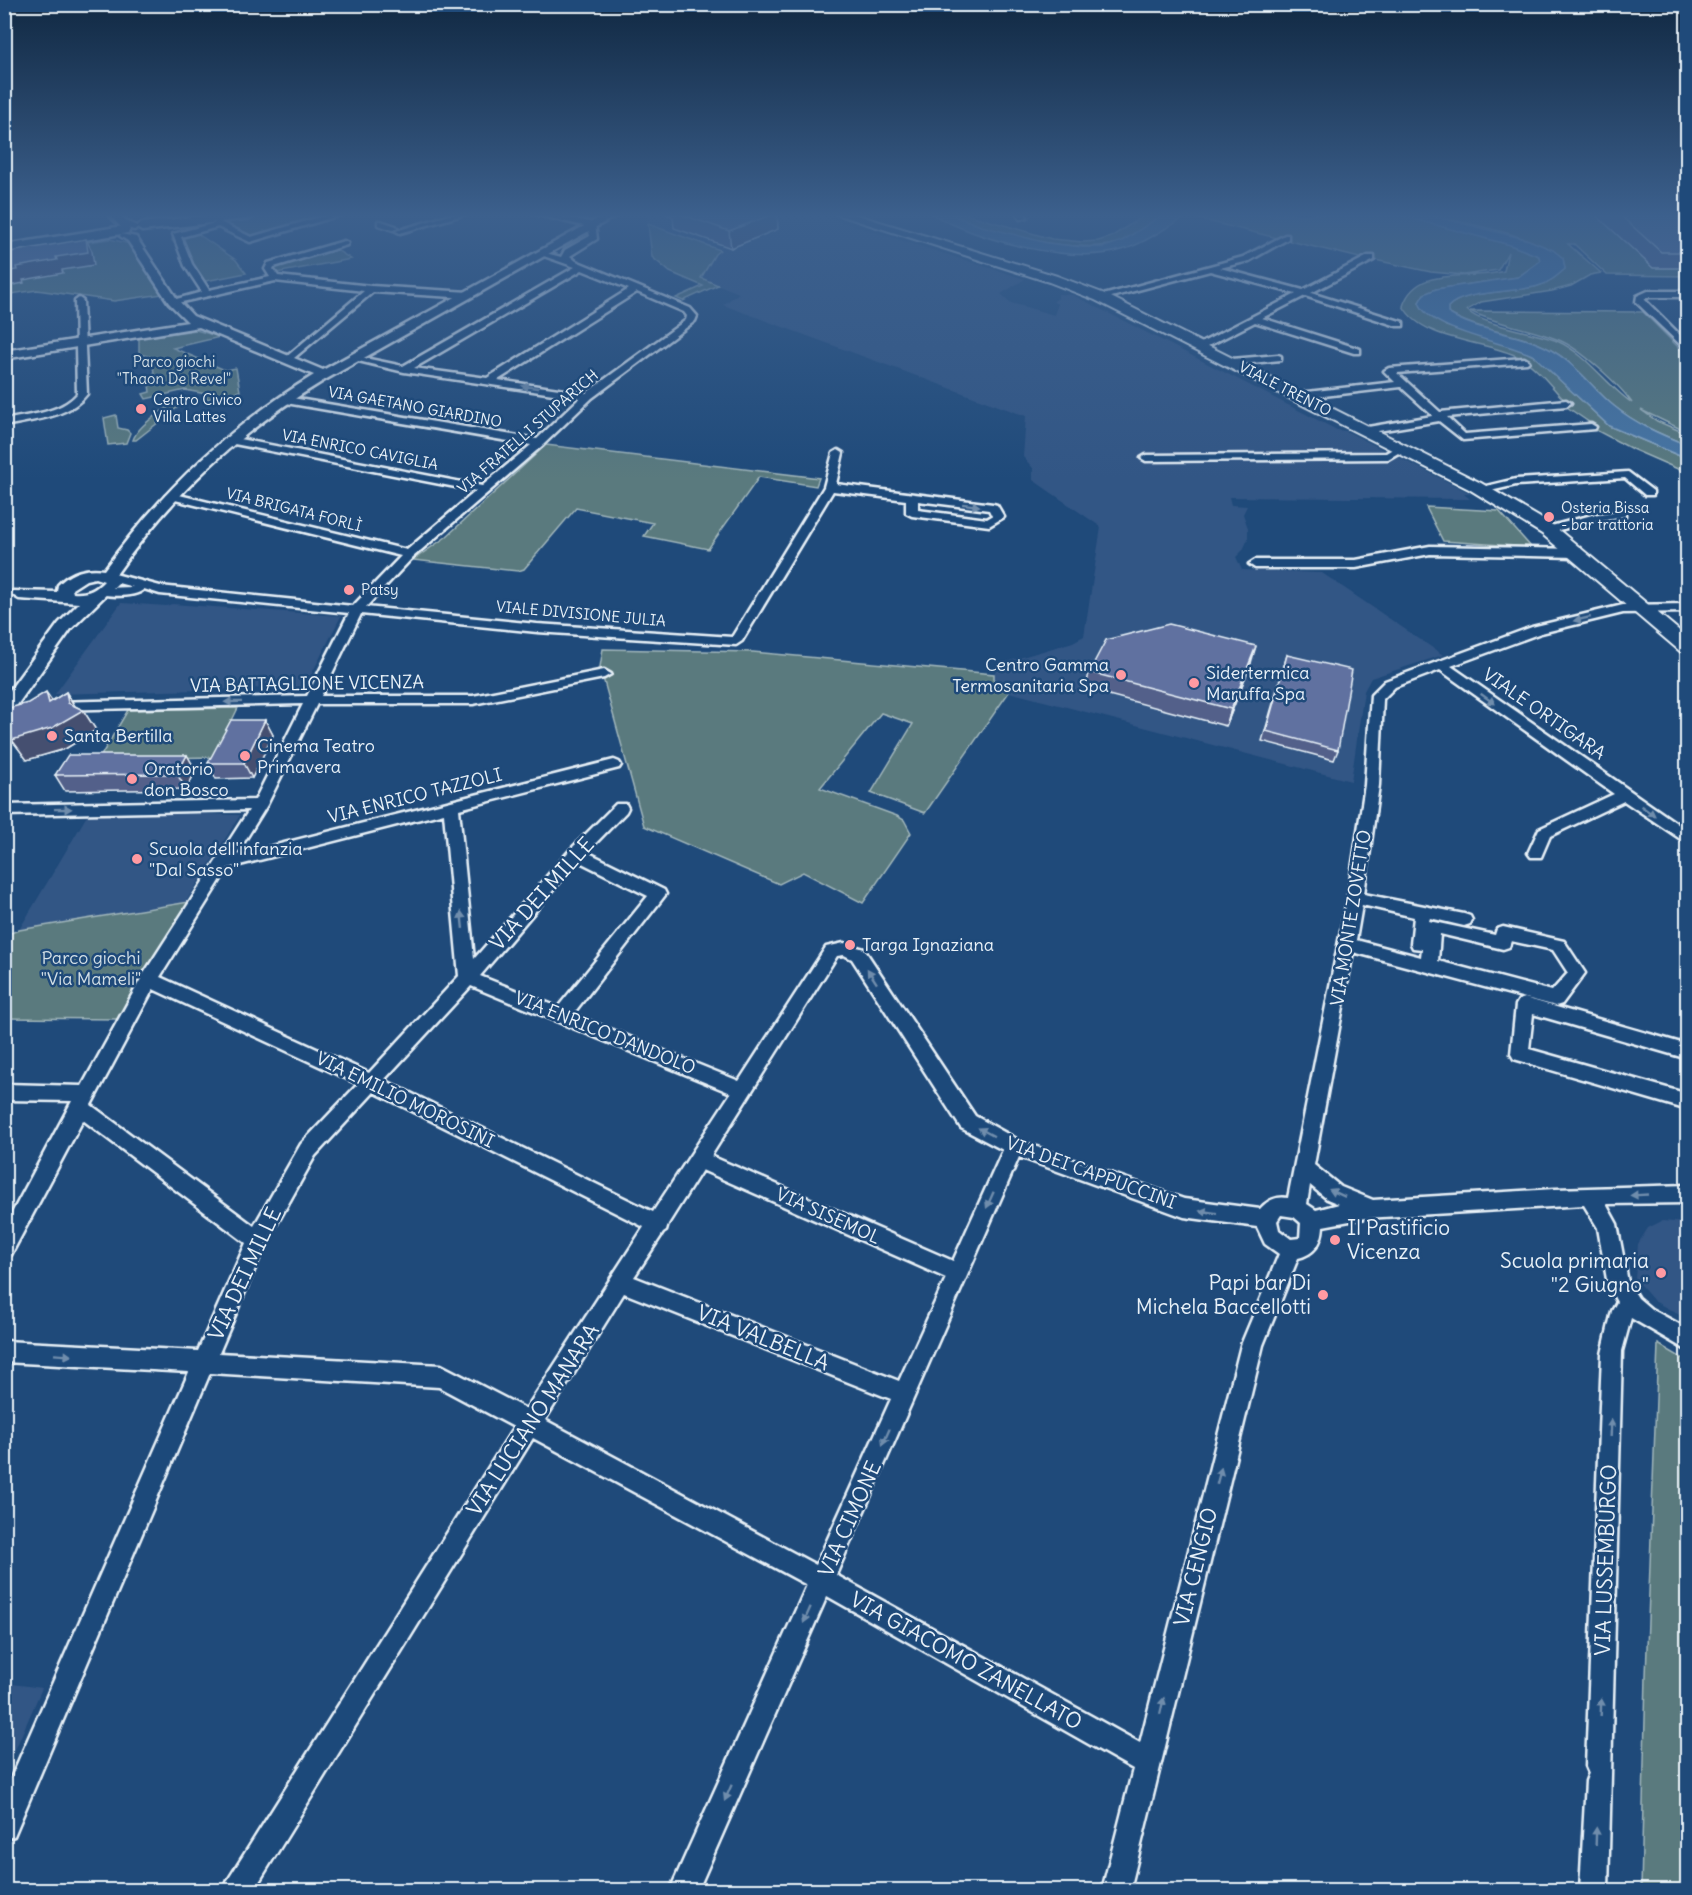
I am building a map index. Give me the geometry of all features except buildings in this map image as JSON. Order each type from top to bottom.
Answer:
[{"type":"main road","name":"VIALE TRENTO","points":[[1111,302],[1202,346],[1482,490],[1548,530],[1688,648]]},
{"type":"street","points":[[4,423],[60,409],[79,399],[82,394],[79,302]]},
{"type":"street","points":[[174,302],[182,313],[200,323],[324,375]]},
{"type":"street","points":[[288,360],[355,302]]},
{"type":"street","points":[[12,708],[65,626],[111,584],[109,576],[123,552],[171,496],[229,440],[324,375],[456,302]]},
{"type":"street","points":[[404,369],[515,302]]},
{"type":"street","points":[[489,381],[615,302]]},
{"type":"street","name":"VIA FRATELLI STUPARICH","points":[[4,1248],[149,980],[260,805],[357,609],[409,554],[539,443],[588,396],[690,321],[692,316],[687,310],[669,302]]},
{"type":"street","points":[[1202,346],[1287,302]]},
{"type":"street","points":[[1333,302],[1400,324]]},
{"type":"street","points":[[1640,302],[1688,349]]},
{"type":"street","points":[[1256,319],[1357,351]]},
{"type":"street","points":[[4,355],[200,323]]},
{"type":"street","points":[[355,358],[404,369],[588,396]]},
{"type":"street","points":[[1232,362],[1278,358]]},
{"type":"street","points":[[1524,361],[1389,371],[1463,437],[1591,427]]},
{"type":"street","points":[[1298,396],[1403,384]]},
{"type":"street","name":"VIA GAETANO GIARDINO","points":[[286,400],[539,443]]},
{"type":"street","points":[[1366,430],[1438,417],[1566,403]]},
{"type":"street","name":"VIA ENRICO CAVIGLIA","points":[[229,440],[484,490]]},
{"type":"street","points":[[1146,458],[1388,456],[1401,447]]},
{"type":"street","points":[[838,453],[830,487],[993,507],[998,517],[989,523],[912,513],[912,498]]},
{"type":"street","points":[[1482,490],[1515,482],[1628,476],[1649,493]]},
{"type":"street","name":"VIALE DIVISIONE JULIA","points":[[100,593],[160,590],[537,628],[736,641],[830,487]]},
{"type":"street","name":"VIA BRIGATA FORLÌ","points":[[171,496],[409,554]]},
{"type":"street","points":[[1548,530],[1592,518],[1621,514]]},
{"type":"street","points":[[1255,564],[1356,564],[1430,550],[1576,554]]},
{"type":"street","points":[[65,626],[68,597],[64,588],[123,552]]},
{"type":"street","points":[[12,595],[79,577],[109,576]]},
{"type":"street","name":"VIALE DIVISIONE JULIA","points":[[109,576],[160,590]]},
{"type":"street","points":[[12,595],[84,599],[100,593]]},
{"type":"street","points":[[1639,608],[1688,608]]},
{"type":"street","name":"VIA MONTE ZOVETTO","points":[[1303,1215],[1305,1169],[1348,944],[1372,785],[1376,698],[1390,684],[1537,630],[1623,609],[1639,608]]},
{"type":"street","name":"VIALE ORTIGARA","points":[[1440,665],[1688,839]]},
{"type":"street","name":"VIA BATTAGLIONE VICENZA","points":[[44,706],[312,700],[472,700],[604,674]]},
{"type":"street","name":"VIA ENRICO TAZZOLI","points":[[225,863],[451,808],[614,765]]},
{"type":"street","points":[[1536,853],[1544,833],[1625,795]]},
{"type":"street","points":[[4,810],[260,805]]},
{"type":"street","points":[[451,808],[468,978]]},
{"type":"street","name":"VIA DEI MILLE","points":[[4,1826],[257,1240],[308,1150],[468,978],[576,853],[621,808]]},
{"type":"street","points":[[562,1015],[658,894],[576,853]]},
{"type":"street","points":[[1356,897],[1464,920]]},
{"type":"street","points":[[1356,897],[1422,914],[1423,965]]},
{"type":"street","points":[[1348,944],[1423,965],[1556,999],[1577,973],[1557,945],[1503,933],[1503,943],[1432,926],[1423,965]]},
{"type":"street","name":"VIA DEI CAPPUCCINI","points":[[832,951],[844,949],[858,954],[968,1122],[1014,1147],[1184,1208],[1266,1219]]},
{"type":"street","name":"VIA LUCIANO MANARA","points":[[238,1890],[529,1424],[832,951]]},
{"type":"street","name":"VIA ENRICO DANDOLO","points":[[468,978],[742,1090]]},
{"type":"street","name":"VIA EMILIO MOROSINI","points":[[149,980],[371,1082],[658,1225]]},
{"type":"street","points":[[1688,1052],[1525,1005],[1520,1054],[1688,1102]]},
{"type":"street","points":[[4,1092],[83,1100],[257,1240]]},
{"type":"street","name":"VIA CIMONE","points":[[684,1890],[1014,1147]]},
{"type":"street","name":"VIA SISEMOL","points":[[699,1160],[957,1273]]},
{"type":"street","points":[[1305,1169],[1334,1193],[1375,1210]]},
{"type":"street","points":[[1303,1215],[1323,1216],[1548,1197],[1688,1194]]},
{"type":"street","points":[[1590,1197],[1599,1215],[1607,1224],[1618,1285],[1630,1305],[1644,1316],[1688,1341]]},
{"type":"street","points":[[1289,1206],[1303,1215],[1314,1232],[1310,1242],[1300,1248],[1283,1246],[1270,1234],[1266,1219],[1276,1207],[1289,1206]]},
{"type":"street","name":"VIA CENGIO","points":[[1116,1890],[1252,1345],[1292,1248]]},
{"type":"street","name":"VIA VALBELLA","points":[[621,1282],[904,1394]]},
{"type":"street","name":"VIA LUSSEMBURGO","points":[[1594,1890],[1614,1349],[1622,1311],[1630,1305]]},
{"type":"street","name":"VIA GIACOMO ZANELLATO","points":[[4,1351],[441,1376],[822,1581],[1149,1763]]},
{"type":"shaded area","points":[[726,302],[1010,302],[1054,315],[1058,304],[1054,302],[1088,302],[1337,430],[1346,431],[1472,494],[1464,494],[1470,499],[1229,497],[1231,505],[1247,506],[1243,514],[1248,528],[1248,539],[1243,550],[1236,557],[1242,570],[1322,573],[1443,655],[1371,678],[1364,691],[1351,781],[1009,692],[994,684],[994,674],[999,664],[1073,642],[1084,636],[1101,527],[1033,480],[1033,468],[1023,457],[1026,416],[723,305]]},
{"type":"shaded area","points":[[1419,302],[1454,302],[1448,307],[1448,313],[1461,320],[1544,346],[1572,365],[1622,412],[1649,428],[1687,445],[1687,459],[1609,426],[1534,356],[1469,335],[1437,321],[1425,312]]},
{"type":"shaded area","points":[[121,603],[166,606],[172,604],[341,616],[305,687],[55,694]]},
{"type":"shaded area","name":"Scuola dell'infanzia \"Dal Sasso\"","points":[[88,814],[240,815],[185,903],[19,930]]},
{"type":"shaded area","name":"Scuola primaria \"2 Giugno\"","points":[[1662,1221],[1687,1223],[1687,1319],[1654,1301],[1635,1279],[1638,1244],[1648,1228]]},
{"type":"shaded area","points":[[4,1683],[42,1688],[5,1773]]},
{"type":"green space","points":[[1405,302],[1419,302],[1446,326],[1521,349],[1534,356],[1609,426],[1687,459],[1687,473],[1632,449],[1592,428],[1596,427],[1561,403],[1566,402],[1526,361],[1505,351],[1456,339],[1425,327],[1412,318],[1403,306]]},
{"type":"green space","points":[[1454,302],[1480,302],[1467,310],[1484,320],[1557,341],[1578,354],[1632,403],[1598,368],[1567,344],[1470,311],[1643,312],[1687,356],[1687,432],[1641,410],[1657,421],[1687,434],[1687,445],[1649,428],[1622,412],[1572,365],[1544,346],[1461,320],[1448,313],[1448,307]]},
{"type":"green space","name":"Parco giochi \"Thaon De Revel\"","points":[[196,330],[220,337],[173,348],[225,370],[236,368],[240,391],[207,399],[206,394],[185,390],[146,399],[143,394],[150,392],[149,385],[154,373],[152,357],[139,354],[139,338]]},
{"type":"green space","points":[[187,400],[133,440],[141,428],[156,415]]},
{"type":"green space","points":[[116,415],[118,428],[130,433],[126,443],[108,445],[104,418]]},
{"type":"green space","points":[[546,445],[819,478],[816,486],[759,477],[708,549],[644,536],[653,523],[576,508],[524,569],[518,571],[413,560],[446,537]]},
{"type":"green space","points":[[1426,507],[1499,511],[1531,547],[1443,541]]},
{"type":"green space","points":[[603,649],[753,652],[994,674],[994,684],[1009,692],[925,813],[871,793],[913,724],[881,713],[820,788],[897,816],[904,820],[911,833],[863,903],[803,872],[779,884],[644,826],[600,667]]},
{"type":"green space","points":[[238,708],[214,757],[99,759],[128,710]]},
{"type":"green space","name":"Parco giochi \"Via Mameli\"","points":[[195,901],[119,1019],[5,1018],[5,935],[19,930]]},
{"type":"green space","points":[[1658,1344],[1687,1361],[1687,1890],[1641,1890]]},
{"type":"place","name":"Centro Civico Villa Lattes","points":[[141,409]]},
{"type":"place","name":"Osteria Bissa - bar trattoria","points":[[1549,517]]},
{"type":"place","name":"Patsy","points":[[349,590]]},
{"type":"place","name":"Centro Gamma Termosanitaria Spa","points":[[1121,675]]},
{"type":"place","name":"Sidertermica Maruffa Spa","points":[[1194,683]]},
{"type":"place","name":"Santa Bertilla","points":[[52,736]]},
{"type":"place","name":"Cinema Teatro Primavera","points":[[245,756]]},
{"type":"place","name":"Oratorio don Bosco","points":[[132,779]]},
{"type":"place","name":"Scuola dell'infanzia \"Dal Sasso\"","points":[[137,859]]},
{"type":"place","name":"Targa Ignaziana","points":[[850,945]]},
{"type":"place","name":"Il Pastificio Vicenza","points":[[1335,1240]]},
{"type":"place","name":"Scuola primaria \"2 Giugno\"","points":[[1661,1273]]},
{"type":"place","name":"Papi bar Di Michela Baccellotti","points":[[1323,1295]]}]
